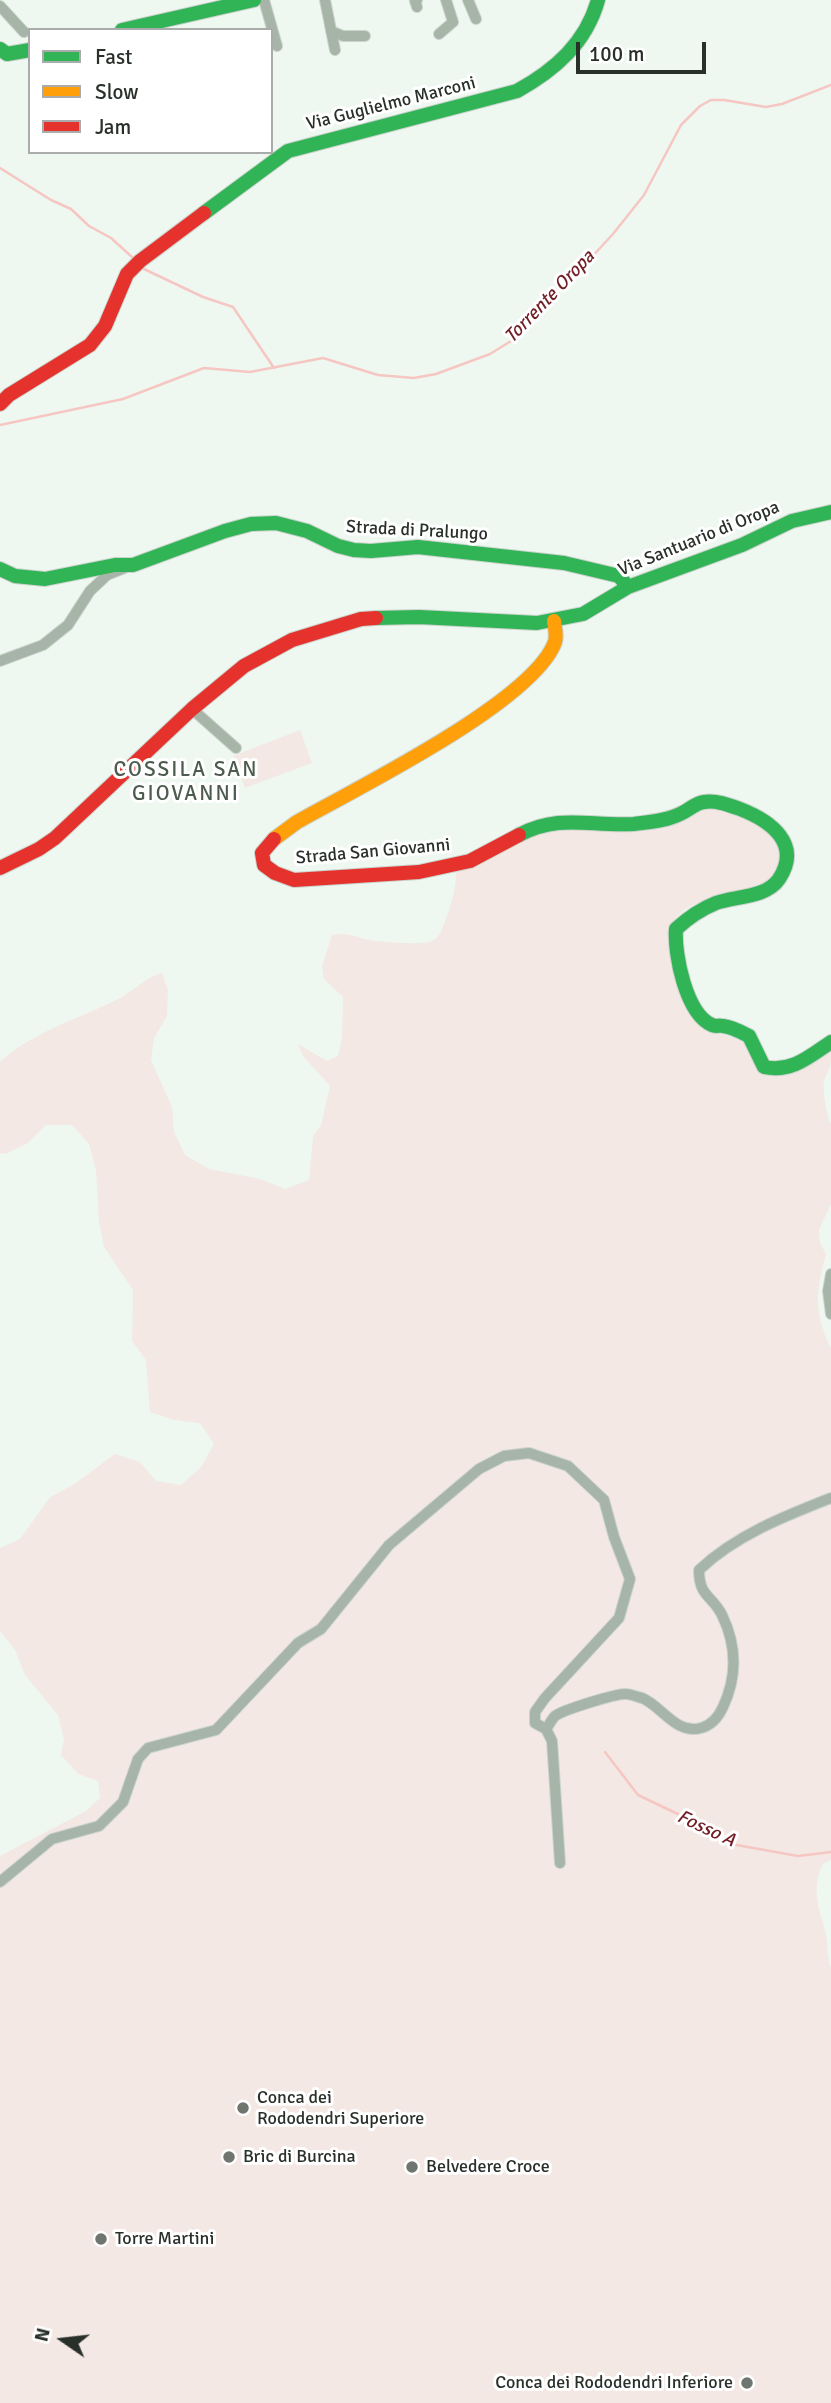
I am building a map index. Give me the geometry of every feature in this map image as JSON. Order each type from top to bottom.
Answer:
[{"type":"street","points":[[137,28],[168,24],[254,0]]},
{"type":"street","points":[[264,0],[272,28]]},
{"type":"street","points":[[325,0],[335,50]]},
{"type":"street","points":[[439,34],[453,22],[446,0]]},
{"type":"street","points":[[468,0],[476,19]]},
{"type":"street","name":"Via Guglielmo Marconi","points":[[0,404],[9,395],[90,345],[105,326],[127,274],[139,261],[288,152],[312,143],[517,90],[538,80],[560,62],[585,33],[598,0]]},
{"type":"street","points":[[0,6],[24,32]]},
{"type":"street","points":[[331,31],[343,36],[365,36]]},
{"type":"street","points":[[273,32],[277,46]]},
{"type":"street","points":[[0,50],[7,54],[28,50]]},
{"type":"street","name":"Via Santuario di Oropa","points":[[0,868],[55,838],[192,709],[244,666],[292,640],[361,619],[419,617],[537,623],[554,621],[583,614],[628,587],[742,545],[792,521],[831,512]]},
{"type":"street","name":"Strada di Pralungo","points":[[0,569],[15,576],[45,579],[116,565],[133,565],[225,531],[251,524],[276,523],[307,531],[338,546],[355,550],[418,547],[564,563],[619,576],[628,587]]},
{"type":"street","points":[[0,661],[43,645],[68,625],[90,591],[107,575],[133,565]]},
{"type":"street","name":"Strada San Giovanni","points":[[554,621],[555,643],[550,652],[509,696],[285,830],[265,847],[262,853],[268,870],[293,880],[432,870],[476,859],[517,834],[547,823],[576,820],[629,824],[679,814],[701,802],[722,803],[776,827],[784,838],[787,853],[785,867],[773,886],[761,893],[731,899],[697,912],[676,929],[674,948],[691,999],[712,1025],[749,1035],[764,1067],[777,1071],[796,1065],[831,1042]]},
{"type":"street","points":[[192,709],[236,748]]},
{"type":"street","points":[[831,1274],[828,1291],[831,1314]]},
{"type":"street","points":[[0,1881],[52,1839],[99,1826],[123,1801],[138,1759],[148,1748],[216,1730],[299,1643],[321,1629],[389,1545],[479,1469],[504,1456],[529,1453],[568,1466],[604,1500],[614,1537],[630,1578],[619,1618],[545,1698],[536,1712],[535,1723],[546,1729],[552,1741],[560,1863]]},
{"type":"street","points":[[546,1729],[555,1716],[568,1709],[625,1694],[645,1699],[681,1727],[697,1730],[710,1725],[719,1716],[729,1694],[734,1678],[735,1660],[722,1614],[699,1584],[699,1570],[709,1560],[772,1521],[831,1498]]},
{"type":"shaded area","points":[[300,730],[312,763],[245,788],[233,756]]},
{"type":"shaded area","points":[[712,809],[735,814],[767,830],[774,837],[780,854],[776,871],[760,886],[695,904],[675,919],[669,933],[712,1031],[749,1043],[758,1066],[766,1074],[775,1075],[795,1070],[831,1050],[824,1087],[831,1124],[831,1204],[819,1230],[820,1243],[826,1254],[818,1301],[821,1323],[831,1348],[831,1860],[823,1864],[817,1891],[831,1968],[831,2403],[0,2403],[0,1856],[86,1811],[100,1798],[98,1781],[78,1774],[61,1755],[64,1740],[58,1715],[25,1675],[15,1650],[0,1631],[0,1548],[20,1539],[50,1497],[73,1485],[115,1454],[140,1462],[156,1481],[181,1485],[201,1467],[214,1444],[200,1423],[174,1420],[150,1412],[146,1360],[132,1341],[133,1290],[104,1247],[99,1222],[96,1170],[89,1144],[72,1125],[46,1125],[28,1143],[6,1154],[0,1153],[0,1062],[26,1042],[120,998],[151,977],[162,973],[168,990],[167,1016],[154,1038],[151,1060],[172,1107],[174,1132],[185,1155],[209,1169],[260,1179],[285,1189],[309,1180],[313,1136],[321,1125],[330,1086],[303,1056],[298,1044],[327,1061],[338,1056],[342,1037],[343,997],[324,979],[322,966],[332,935],[347,934],[369,940],[393,942],[430,942],[440,932],[449,911],[456,873],[529,835],[549,829],[677,821],[699,811]]},
{"type":"waterway","name":"Torrente Oropa","points":[[0,425],[123,399],[204,368],[250,372],[323,358],[378,375],[414,378],[436,374],[490,354],[511,341],[551,293],[588,261],[613,234],[644,195],[681,125],[700,106],[711,100],[724,100],[766,107],[782,104],[831,85]]},
{"type":"waterway","points":[[0,168],[51,200],[71,209],[89,226],[111,238],[132,257]]},
{"type":"waterway","points":[[144,269],[203,297],[233,307],[274,368]]},
{"type":"waterway","name":"Fosso A","points":[[605,1752],[638,1795],[731,1844],[798,1856],[831,1852]]},
{"type":"traffic: fast","points":[[131,28],[254,0]]},
{"type":"traffic: fast","points":[[204,213],[288,151],[517,91],[544,74],[567,54],[586,29],[598,0]]},
{"type":"traffic: fast","points":[[0,49],[7,54],[28,50]]},
{"type":"traffic: fast","points":[[376,618],[419,617],[537,623],[583,614],[628,587],[742,545],[792,521],[831,512]]},
{"type":"traffic: fast","points":[[0,569],[15,576],[45,579],[115,565],[133,565],[225,531],[251,524],[276,523],[307,531],[338,546],[354,550],[418,547],[564,563],[619,576],[628,587]]},
{"type":"traffic: fast","points":[[519,835],[548,824],[634,824],[657,821],[709,802],[731,806],[762,820],[780,835],[785,845],[787,855],[779,879],[759,893],[710,905],[676,929],[677,953],[684,982],[695,1009],[703,1019],[713,1026],[730,1027],[749,1036],[764,1067],[791,1066],[831,1042]]},
{"type":"traffic: slow","points":[[274,839],[297,822],[440,742],[514,691],[540,666],[555,642],[554,621]]},
{"type":"traffic: jam","points":[[0,404],[9,395],[90,345],[105,326],[127,274],[140,261],[204,213]]},
{"type":"traffic: jam","points":[[0,868],[55,838],[192,709],[244,666],[292,640],[361,619],[376,618]]},
{"type":"traffic: jam","points":[[274,839],[262,853],[264,865],[275,873],[294,880],[419,872],[470,861],[519,835]]},
{"type":"place","name":"Conca dei Rododendri Superiore","points":[[243,2108]]},
{"type":"place","name":"Bric di Burcina","points":[[229,2157]]},
{"type":"place","name":"Belvedere Croce","points":[[412,2167]]},
{"type":"place","name":"Torre Martini","points":[[101,2239]]},
{"type":"place","name":"Conca dei Rododendri Inferiore","points":[[747,2383]]},
{"type":"district","name":"COSSILA SAN GIOVANNI","points":[[186,782]]}]
